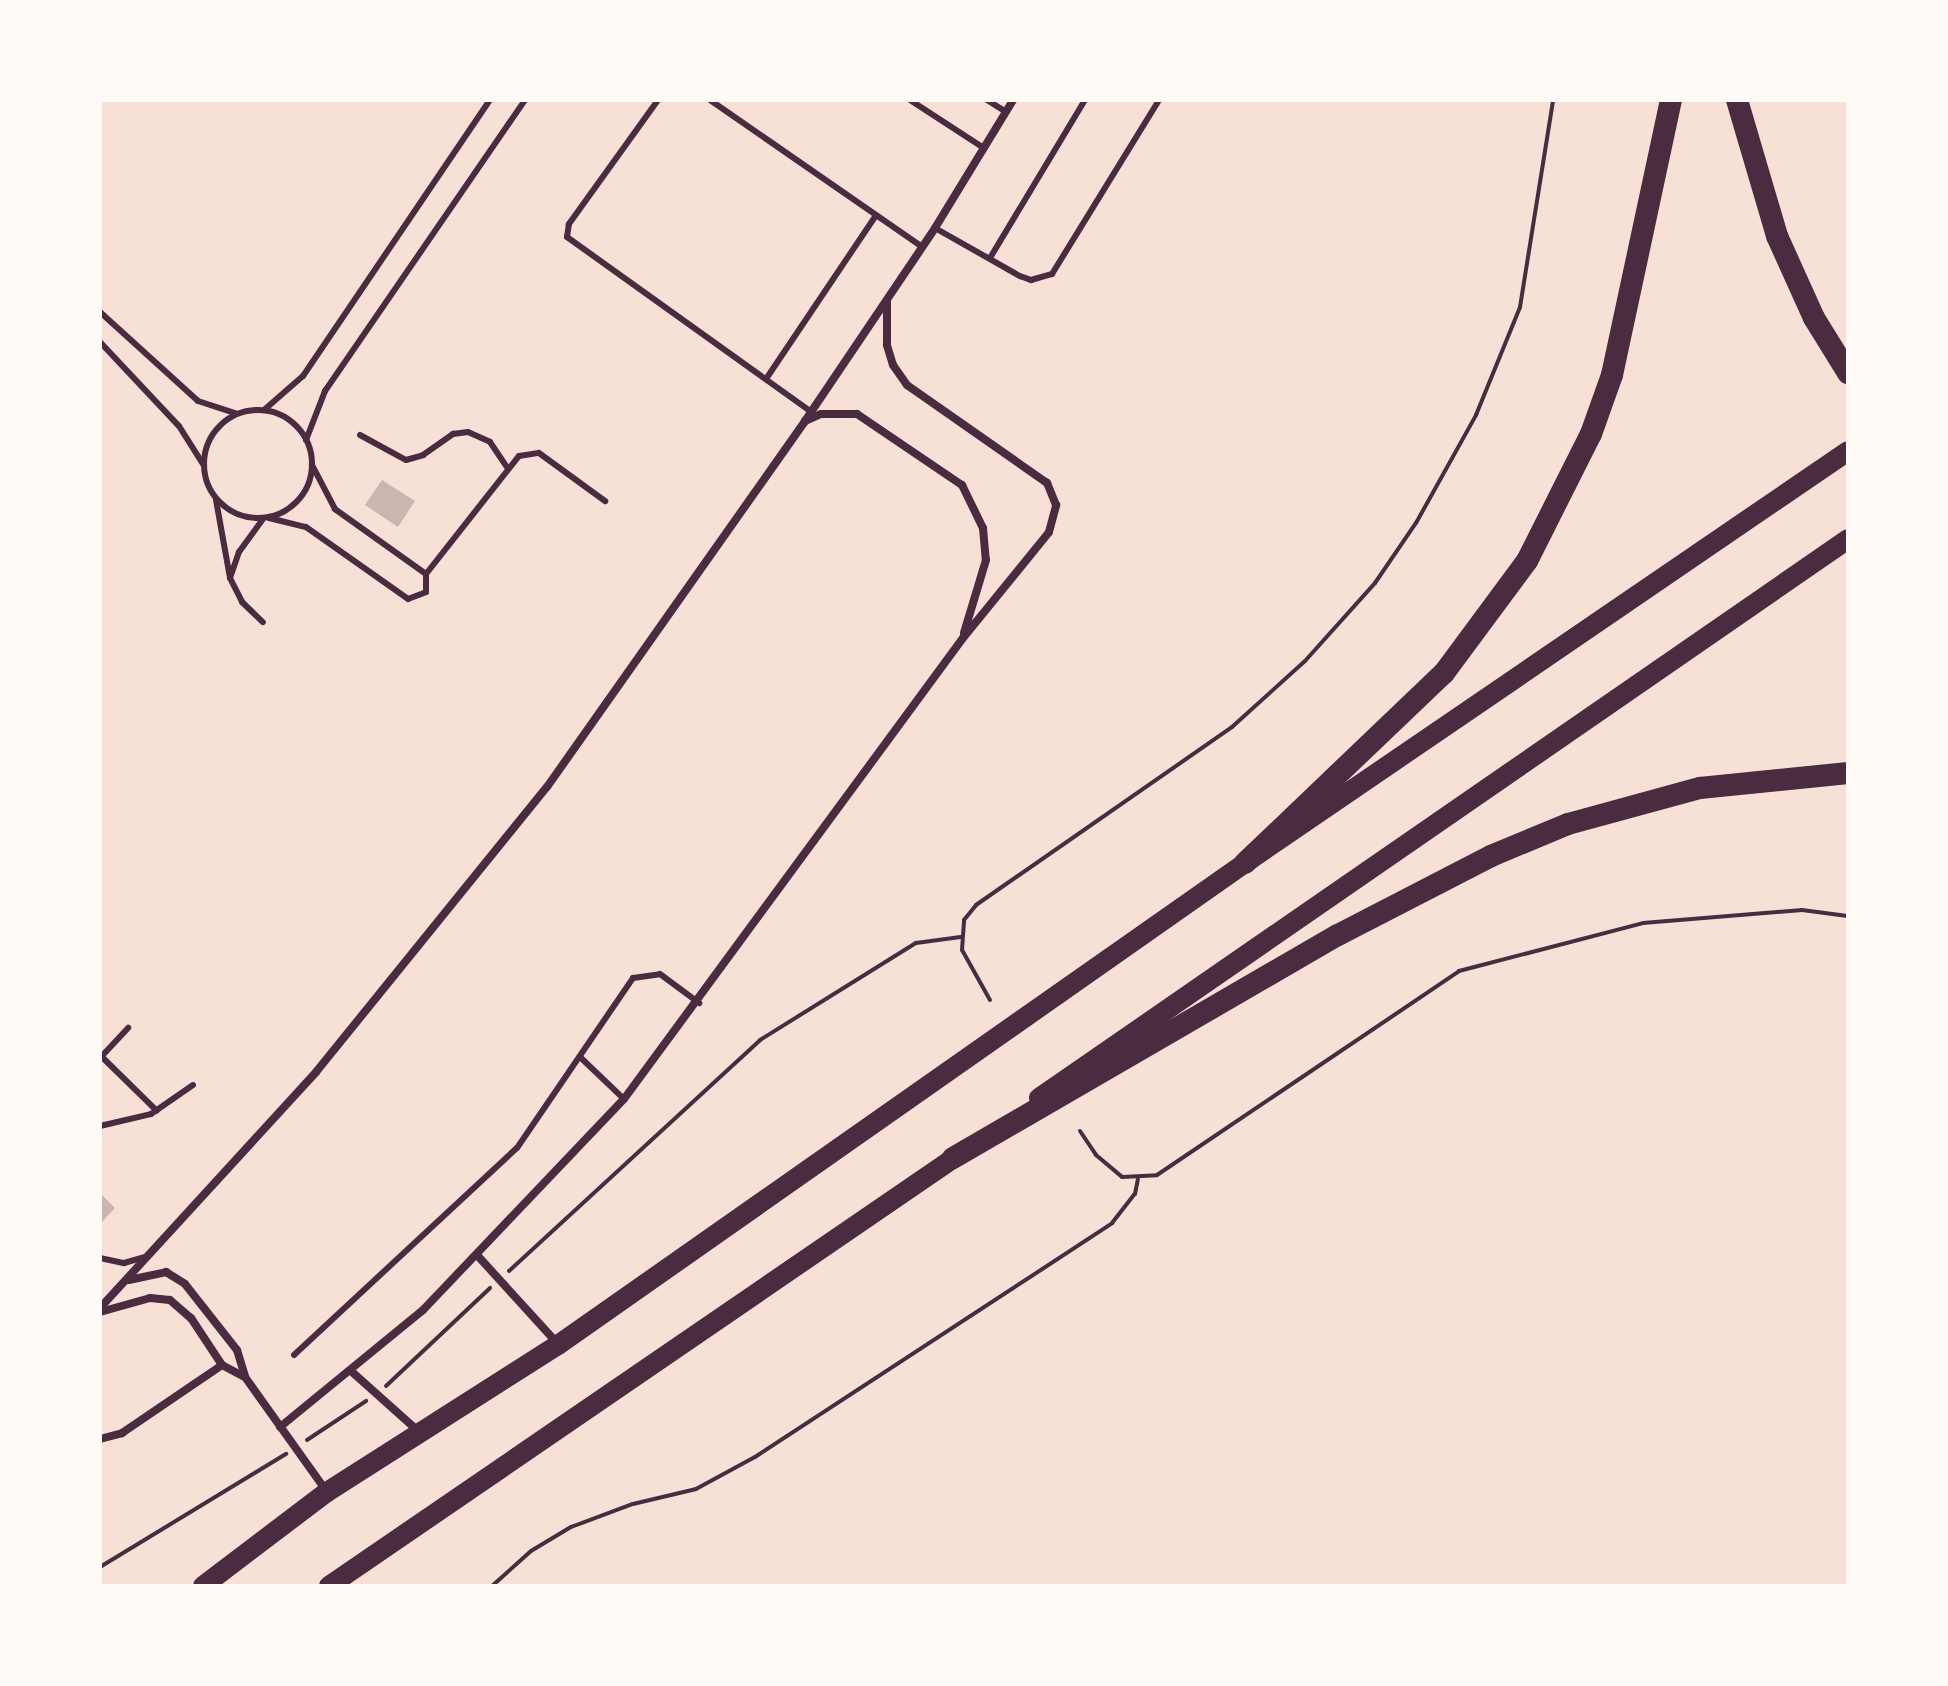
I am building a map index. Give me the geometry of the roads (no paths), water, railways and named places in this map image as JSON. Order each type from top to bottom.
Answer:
[{"type":"highway","points":[[1245,863],[1444,673],[1527,561],[1591,434],[1612,375],[1671,100]]},
{"type":"highway","points":[[1737,100],[1777,236],[1814,318],[1848,373]]},
{"type":"highway","points":[[203,1586],[327,1492],[558,1345],[1245,863],[1840,457]]},
{"type":"highway","points":[[329,1586],[1848,539]]},
{"type":"highway","points":[[953,1158],[1363,921],[1491,856],[1568,824],[1700,788],[1848,773]]},
{"type":"street","points":[[100,1310],[421,947],[547,787],[805,421],[935,228],[1013,100]]},
{"type":"street","points":[[280,1427],[423,1310],[624,1099],[699,1003],[963,638],[1049,532],[1056,505],[1040,475],[907,385],[887,345],[887,300]]},
{"type":"street","points":[[805,421],[830,413],[857,414],[962,485],[980,520],[986,560],[963,638]]},
{"type":"street","points":[[477,1255],[558,1345]]},
{"type":"street","points":[[128,1280],[166,1272],[185,1284],[237,1350],[245,1377],[327,1492]]},
{"type":"street","points":[[100,1310],[150,1298],[170,1300],[191,1318],[222,1365],[245,1377]]},
{"type":"street","points":[[100,1439],[115,1438],[222,1365]]},
{"type":"street","points":[[351,1371],[422,1434]]},
{"type":"lane","points":[[264,410],[303,376],[490,100]]},
{"type":"lane","points":[[306,440],[325,391],[525,100]]},
{"type":"lane","points":[[658,100],[569,224],[567,237],[811,412]]},
{"type":"lane","points":[[710,100],[921,246]]},
{"type":"lane","points":[[910,100],[984,148]]},
{"type":"lane","points":[[987,100],[1006,112]]},
{"type":"lane","points":[[990,258],[1085,100]]},
{"type":"lane","points":[[935,228],[1031,280],[1052,274],[1159,100]]},
{"type":"lane","points":[[766,379],[876,215]]},
{"type":"lane","points":[[100,312],[198,401],[238,413],[264,410],[289,420],[306,440],[312,465],[335,509],[426,574]]},
{"type":"lane","points":[[100,342],[179,426],[203,464],[216,500],[230,578],[242,602],[263,622]]},
{"type":"lane","points":[[203,464],[217,428],[238,413]]},
{"type":"lane","points":[[360,435],[406,460],[423,455],[453,434],[468,432],[490,442],[507,467]]},
{"type":"lane","points":[[216,500],[238,515],[306,527],[408,599],[426,592],[426,574],[507,467],[519,456],[539,453],[605,501]]},
{"type":"lane","points":[[230,578],[239,552],[266,518],[300,499],[312,465]]},
{"type":"lane","points":[[294,1355],[517,1148],[638,974],[660,974],[699,1003]]},
{"type":"lane","points":[[128,1028],[101,1057],[157,1111]]},
{"type":"lane","points":[[580,1057],[624,1099]]},
{"type":"lane","points":[[100,1126],[157,1111],[193,1085]]},
{"type":"lane","points":[[100,1258],[124,1263],[152,1253]]}]
